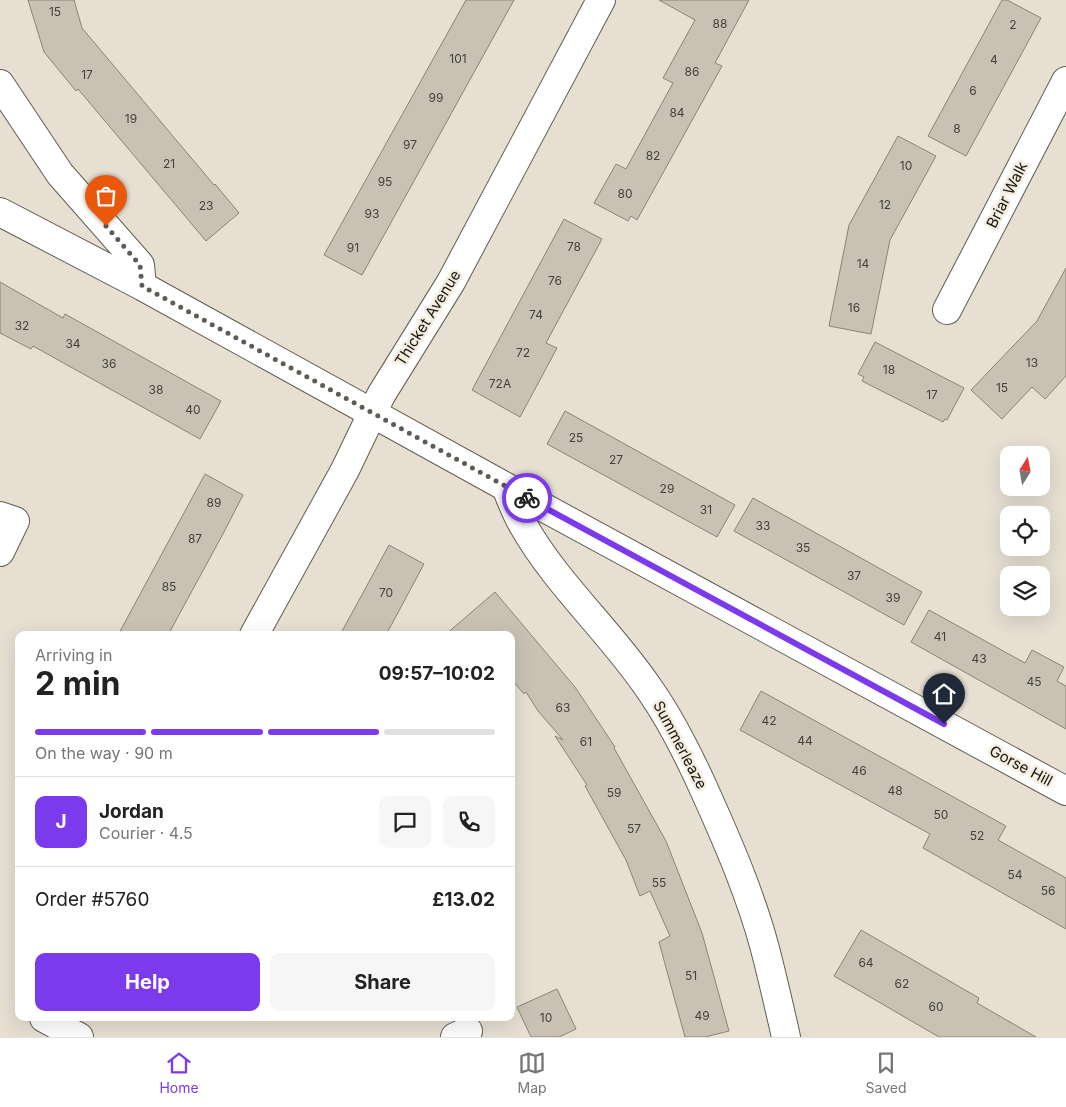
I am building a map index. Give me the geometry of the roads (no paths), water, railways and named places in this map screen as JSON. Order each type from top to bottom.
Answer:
[{"type":"street","name":"Thicket Avenue","points":[[256,631],[330,498],[392,375],[451,282],[601,0]]},
{"type":"street","name":"Briar Walk","points":[[947,310],[1066,80]]},
{"type":"street","points":[[0,84],[60,174],[140,265],[142,286]]},
{"type":"street","name":"Gorse Hill","points":[[0,212],[142,286],[387,422],[1066,791]]},
{"type":"street","name":"Summerleaze","points":[[506,487],[523,525],[539,550],[650,689],[695,769],[724,834],[745,888],[764,944],[786,1037]]},
{"type":"street","points":[[0,516],[15,521],[0,552]]},
{"type":"street","points":[[30,1037],[41,1021]]},
{"type":"street","points":[[49,1021],[79,1037]]}]
